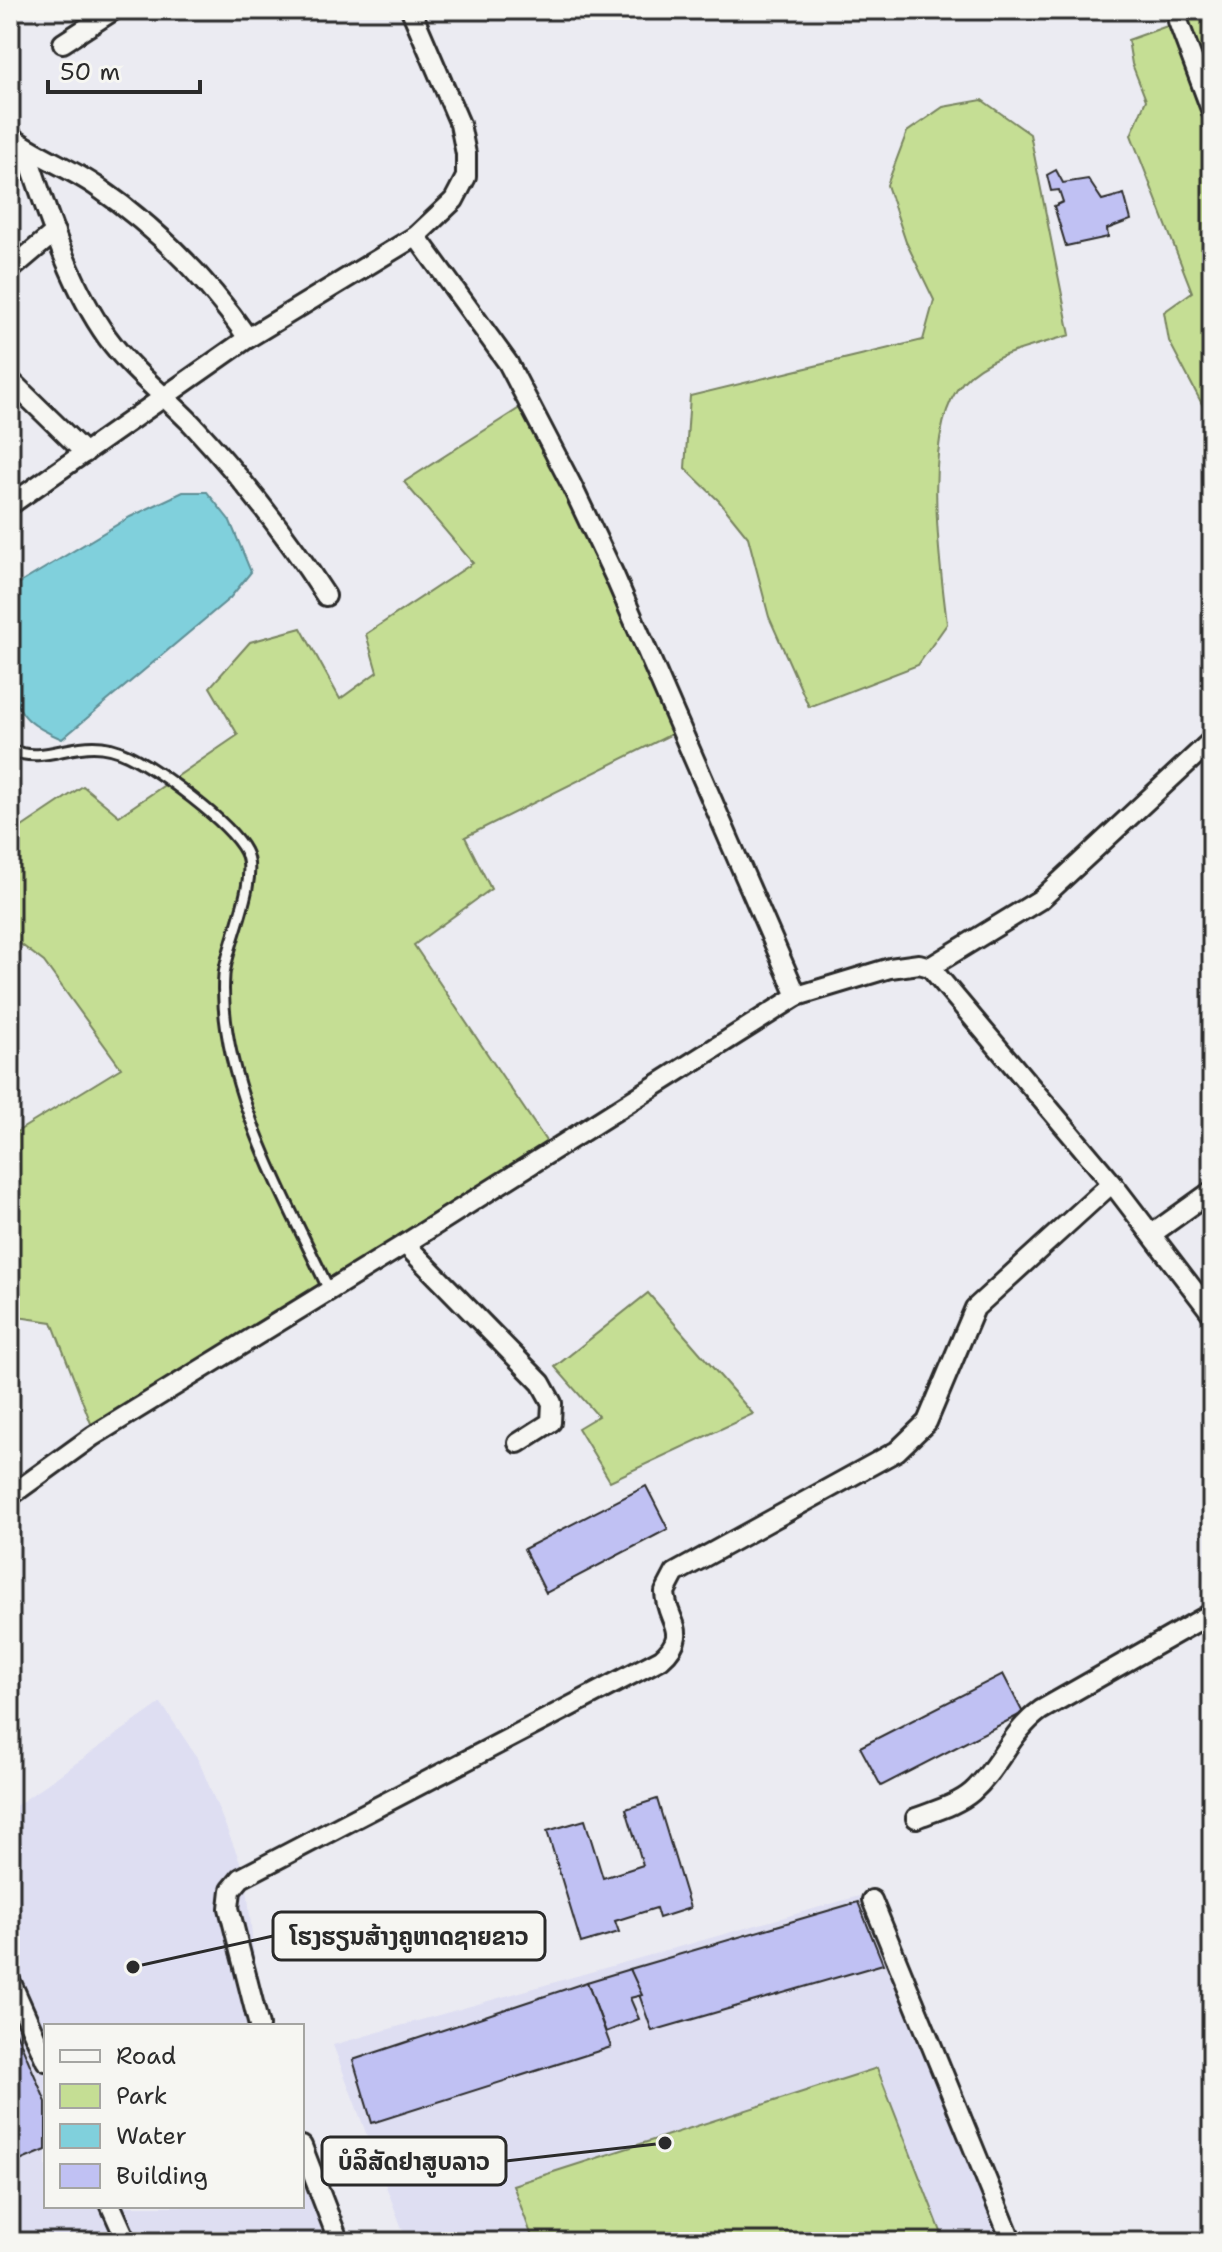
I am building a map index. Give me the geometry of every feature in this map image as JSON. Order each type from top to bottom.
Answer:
[{"type":"street","points":[[63,43],[114,10]]},
{"type":"street","points":[[10,505],[248,338],[416,236],[454,200],[466,177],[466,154],[460,124],[411,10]]},
{"type":"street","points":[[1178,21],[1212,112]]},
{"type":"street","points":[[18,142],[95,185],[185,258],[214,289],[248,338]]},
{"type":"street","points":[[18,142],[55,232],[106,336],[133,369],[166,397],[246,482],[326,596]]},
{"type":"street","points":[[10,270],[55,232]]},
{"type":"street","points":[[416,236],[508,363],[571,484],[615,577],[797,996]]},
{"type":"street","points":[[10,380],[85,453]]},
{"type":"street","points":[[930,967],[1041,899],[1212,740]]},
{"type":"street","points":[[10,1496],[93,1436],[405,1244],[797,996],[890,968],[919,964],[930,967],[1112,1183],[1212,1314]]},
{"type":"street","points":[[258,2024],[229,1908],[235,1883],[248,1872],[376,1810],[661,1659],[676,1642],[676,1624],[665,1592],[675,1573],[884,1458],[914,1437],[935,1406],[975,1308],[1112,1183]]},
{"type":"street","points":[[1152,1234],[1212,1191]]},
{"type":"street","points":[[405,1244],[541,1383],[552,1403],[551,1422],[518,1443]]},
{"type":"street","points":[[916,1818],[960,1801],[972,1792],[1023,1726],[1041,1710],[1212,1613]]},
{"type":"street","points":[[872,1900],[992,2201],[1012,2242]]},
{"type":"street","points":[[10,1980],[44,2056]]},
{"type":"street","points":[[304,2151],[339,2242]]},
{"type":"street","points":[[112,2208],[127,2242]]},
{"type":"lane","points":[[10,750],[41,756],[81,745],[105,746],[129,755],[183,790],[236,838],[246,853],[249,872],[224,974],[225,1022],[239,1079],[267,1158],[329,1290]]},
{"type":"shaded area","points":[[161,1703],[198,1759],[246,1876],[261,2024],[44,2024],[44,2208],[304,2208],[304,2157],[341,2242],[10,2242],[10,1810]]},
{"type":"shaded area","points":[[859,1896],[1000,2242],[407,2242],[333,2045]]},
{"type":"green space","points":[[1212,10],[1212,423],[1169,341],[1164,312],[1192,292],[1131,135],[1146,100],[1132,64],[1128,40]]},
{"type":"green space","points":[[982,100],[1030,134],[1070,335],[985,364],[963,382],[950,403],[941,431],[936,498],[947,624],[918,665],[809,707],[769,617],[748,537],[719,501],[685,468],[690,396],[923,340],[934,300],[906,242],[887,185],[907,132],[943,107]]},
{"type":"green space","points":[[529,402],[680,730],[465,837],[491,889],[414,945],[548,1144],[92,1426],[52,1322],[10,1316],[10,1136],[121,1068],[44,962],[10,936],[10,835],[83,786],[119,816],[238,735],[210,687],[250,642],[301,628],[340,699],[377,672],[366,634],[473,563],[404,482]]},
{"type":"green space","points":[[648,1293],[753,1414],[610,1481],[578,1428],[598,1416],[555,1367]]},
{"type":"green space","points":[[877,2068],[945,2242],[534,2242],[513,2185]]},
{"type":"water","points":[[183,492],[207,492],[230,521],[251,572],[230,598],[62,739],[36,726],[18,706],[14,686],[10,683],[10,589],[130,517]]},
{"type":"building","points":[[1056,170],[1063,183],[1088,179],[1102,200],[1124,194],[1131,220],[1107,229],[1108,237],[1066,246],[1054,206],[1063,202],[1059,190],[1051,191],[1047,175]]},
{"type":"building","points":[[646,1486],[668,1529],[546,1593],[524,1549]]},
{"type":"building","points":[[1003,1674],[1023,1713],[881,1786],[860,1747]]},
{"type":"building","points":[[657,1799],[690,1908],[659,1918],[656,1908],[615,1921],[619,1932],[581,1943],[547,1831],[585,1820],[603,1878],[643,1865],[626,1809]]},
{"type":"building","points":[[858,1902],[883,1964],[652,2031],[630,1969]]},
{"type":"building","points":[[630,1969],[642,1995],[630,1998],[639,2019],[606,2032],[587,1982]]},
{"type":"building","points":[[587,1982],[611,2047],[372,2123],[353,2060]]},
{"type":"building","points":[[10,2018],[44,2097],[44,2151],[10,2165]]},
{"type":"place","name":"ໂຮງຮຽນສ້າງຄູຫາດຊາຍຂາວ","points":[[133,1967]]},
{"type":"place","name":"ບໍລິສັດຢາສູບລາວ","points":[[665,2143]]}]
